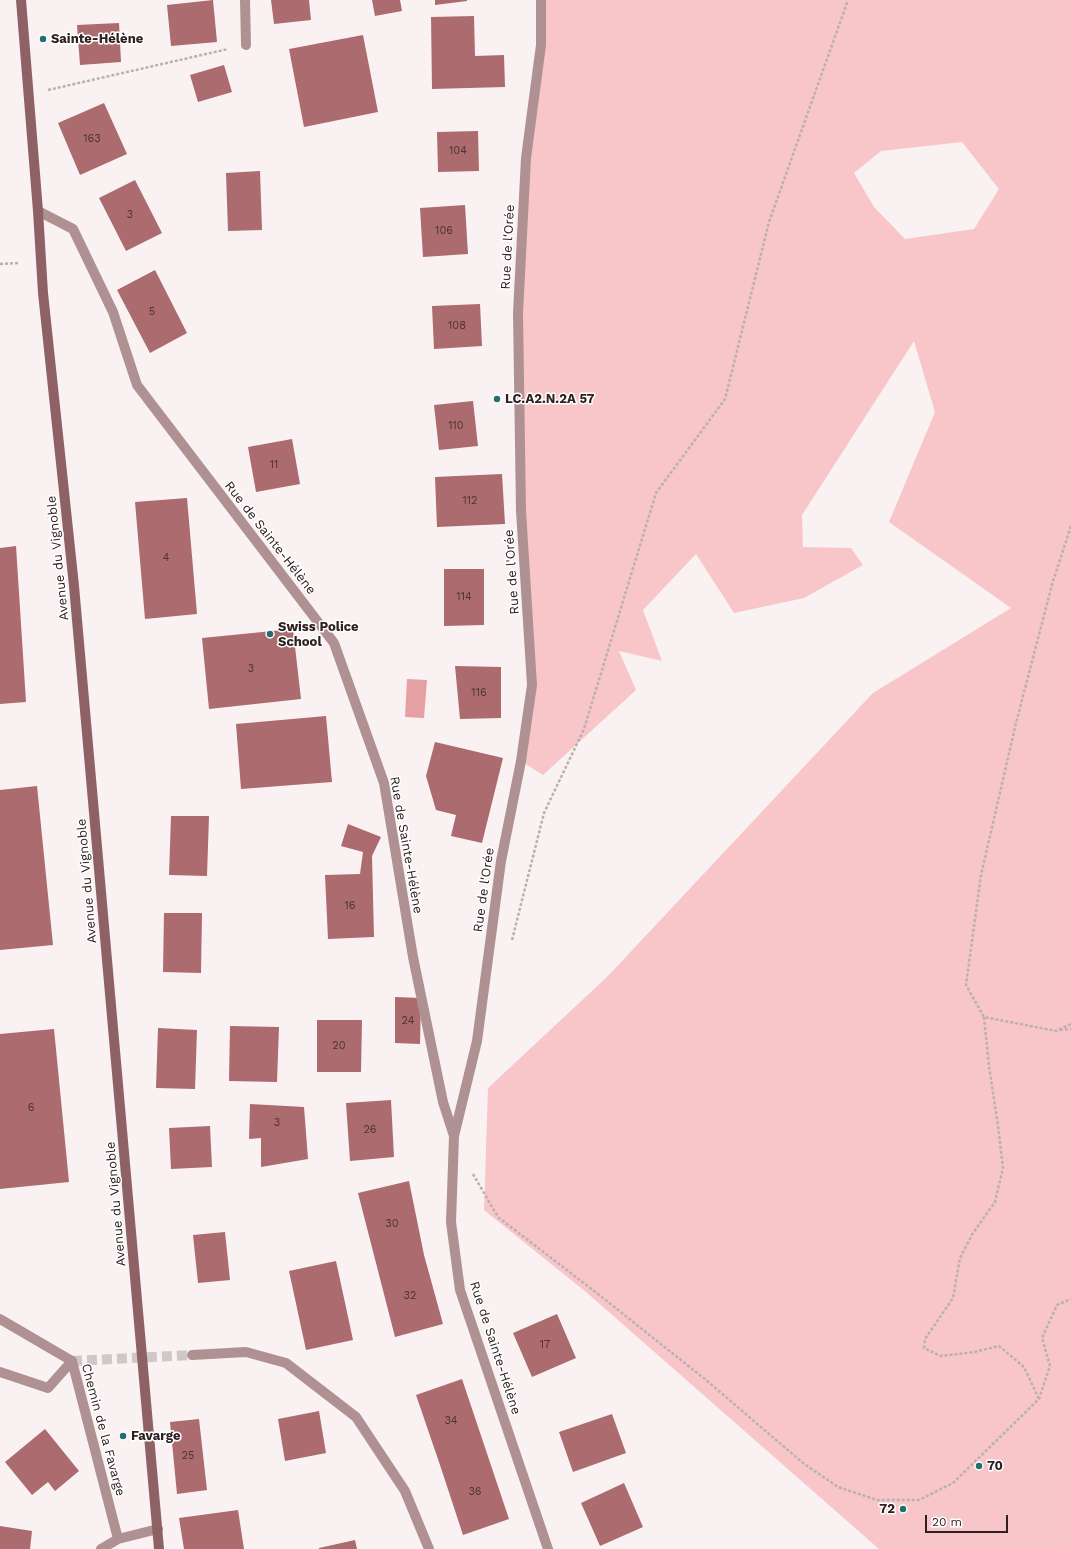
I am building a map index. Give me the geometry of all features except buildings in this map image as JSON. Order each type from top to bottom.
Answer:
[{"type":"main road","name":"Avenue du Vignoble","points":[[21,0],[43,293],[74,586],[159,1549]]},
{"type":"street","points":[[245,0],[246,44]]},
{"type":"street","name":"Rue de l'Orée","points":[[454,1136],[477,1041],[501,861],[521,761],[532,685],[521,511],[518,313],[526,158],[541,45],[540,0]]},
{"type":"street","name":"Rue de Sainte-Hélène","points":[[38,211],[73,229],[113,312],[137,385],[334,643],[384,784],[414,965],[443,1102],[454,1136],[450,1222],[460,1290],[548,1549]]},
{"type":"street","name":"Chemin de la Favarge","points":[[0,1319],[72,1361],[118,1539]]},
{"type":"street","points":[[192,1355],[246,1352],[286,1363],[356,1418],[405,1490],[429,1549]]},
{"type":"street","points":[[0,1372],[48,1388],[72,1361]]},
{"type":"street","points":[[101,1549],[118,1539],[158,1529]]},
{"type":"path","points":[[510,946],[544,812],[584,729],[656,493],[724,400],[769,222],[848,0]]},
{"type":"path","points":[[47,90],[246,44]]},
{"type":"path","points":[[0,264],[18,263]]},
{"type":"path","points":[[1039,1399],[1024,1367],[999,1346],[974,1352],[941,1356],[924,1348],[925,1339],[953,1298],[960,1258],[972,1233],[995,1202],[1003,1168],[984,1017],[966,985],[981,875],[1016,723],[1052,581],[1071,526]]},
{"type":"path","points":[[984,1017],[1056,1031],[1071,1029]]},
{"type":"path","points":[[1056,1031],[1071,1024]]},
{"type":"path","points":[[470,1168],[498,1217],[706,1380],[803,1464],[838,1487],[877,1500],[919,1500],[953,1482],[1039,1399],[1050,1366],[1042,1338],[1057,1305],[1071,1299]]},
{"type":"shaded area","points":[[541,0],[1071,0],[1071,1549],[879,1549],[586,1292],[484,1210],[488,1088],[608,976],[873,693],[1011,608],[889,522],[935,412],[914,341],[802,515],[803,547],[851,548],[863,565],[804,598],[734,613],[696,554],[643,610],[662,661],[619,651],[636,690],[543,775],[521,761],[532,685],[518,313]],"holes":[[[962,142],[999,189],[974,229],[905,239],[874,207],[854,173],[881,151]]]},
{"type":"shaded area","points":[[407,679],[427,680],[424,718],[405,717]]},
{"type":"tunnel","points":[[72,1361],[192,1355]]},
{"type":"place","name":"Sainte-Hélène","points":[[43,39]]},
{"type":"place","name":"LC.A2.N.2A 57","points":[[497,399]]},
{"type":"place","name":"Swiss Police School","points":[[270,634]]},
{"type":"place","name":"Favarge","points":[[123,1436]]},
{"type":"place","name":"70","points":[[979,1466]]},
{"type":"place","name":"72","points":[[903,1509]]}]
